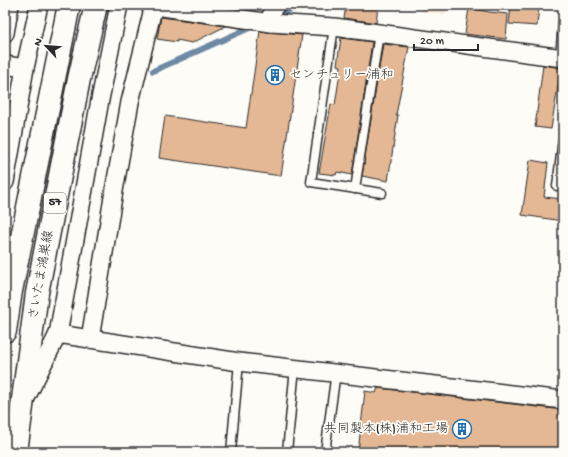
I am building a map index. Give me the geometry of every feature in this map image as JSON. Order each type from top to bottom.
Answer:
[{"type":"main road","name":"さいたま鴻巣線","points":[[5,331],[11,291],[69,5]]},
{"type":"main road","name":"さいたま鴻巣線","points":[[16,452],[37,293],[96,5]]},
{"type":"street","points":[[5,33],[10,5]]},
{"type":"street","points":[[5,182],[25,68],[39,5]]},
{"type":"street","points":[[23,403],[58,334],[100,100],[119,5]]},
{"type":"street","points":[[90,339],[130,102],[152,5],[198,8],[271,23],[334,27],[561,58]]},
{"type":"street","points":[[271,23],[272,10],[276,5]]},
{"type":"street","points":[[5,65],[25,68]]},
{"type":"street","points":[[58,334],[239,362],[295,367],[563,400]]},
{"type":"lane","points":[[561,58],[563,23]]},
{"type":"lane","points":[[334,27],[311,182],[382,193]]},
{"type":"lane","points":[[355,188],[379,33]]},
{"type":"lane","points":[[557,186],[563,139]]},
{"type":"lane","points":[[231,452],[239,362]]},
{"type":"lane","points":[[287,452],[295,367]]},
{"type":"lane","points":[[325,452],[336,372]]},
{"type":"shaded area","points":[[423,5],[446,5],[445,14],[422,12]]},
{"type":"building","points":[[346,5],[378,5],[376,23],[344,18]]},
{"type":"building","points":[[511,5],[539,5],[537,26],[509,24]]},
{"type":"building","points":[[469,8],[508,14],[506,39],[465,34]]},
{"type":"building","points":[[161,17],[226,26],[192,43],[177,40],[177,42],[157,39]]},
{"type":"building","name":"センチュリー浦和","points":[[260,31],[302,35],[281,176],[159,158],[165,116],[246,128]]},
{"type":"building","points":[[341,38],[372,42],[352,175],[337,172],[336,175],[319,173],[331,104],[335,105],[341,66],[337,65]]},
{"type":"building","points":[[383,44],[409,47],[396,115],[398,115],[388,181],[362,176]]},
{"type":"building","points":[[543,65],[561,68],[551,129],[535,127]]},
{"type":"building","points":[[530,160],[548,163],[544,197],[563,199],[563,221],[522,215]]},
{"type":"building","name":"共同製本(株)浦和工場","points":[[378,388],[563,410],[563,452],[358,452],[365,391],[376,393]]},
{"type":"waterway","points":[[273,17],[301,5]]},
{"type":"waterway","points":[[153,71],[256,25]]},
{"type":"place","name":"センチュリー浦和","points":[[275,75]]},
{"type":"place","name":"共同製本(株)浦和工場","points":[[462,429]]}]
